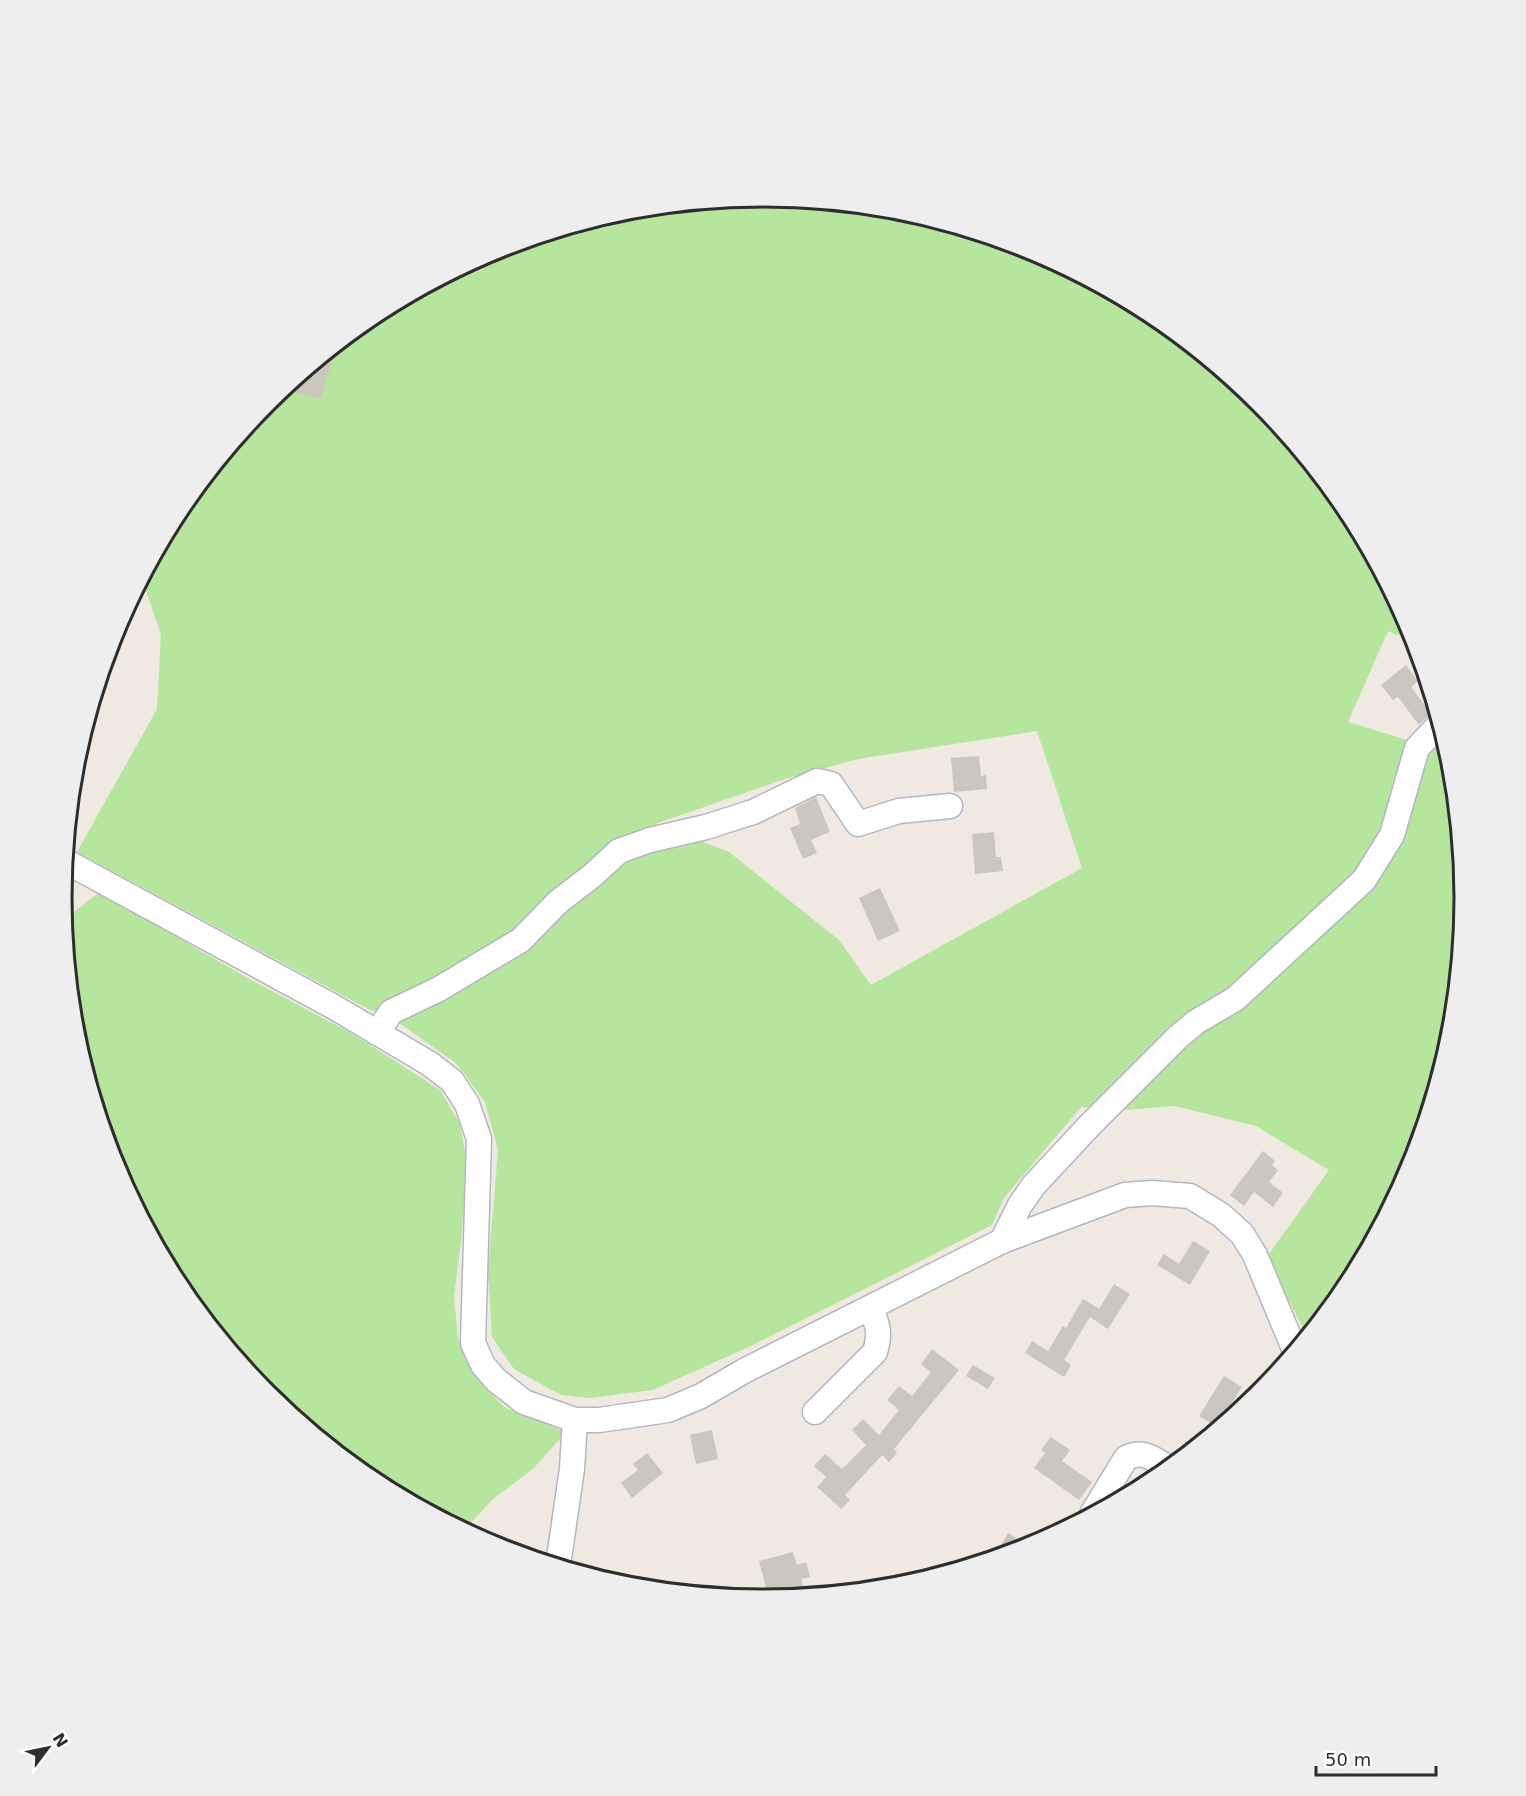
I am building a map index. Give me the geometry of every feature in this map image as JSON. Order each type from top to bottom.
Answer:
[{"type":"street","points":[[1002,1242],[1020,1205],[1034,1185],[1089,1125],[1178,1037],[1196,1022],[1235,999],[1364,880],[1392,835],[1418,748],[1433,732]]},
{"type":"street","points":[[377,1033],[391,1012],[439,989],[521,940],[558,902],[619,851],[650,840],[706,827],[753,812],[816,781],[831,784],[858,824],[899,812],[950,806]]},
{"type":"street","points":[[73,865],[334,1007],[430,1064],[452,1081],[467,1104],[479,1139],[473,1343],[483,1365],[496,1380],[524,1402],[575,1420],[599,1420],[668,1410],[701,1396],[744,1371],[1002,1242],[1125,1195],[1152,1193],[1190,1196],[1221,1215],[1242,1234],[1255,1255],[1292,1343]]},
{"type":"street","points":[[815,1412],[874,1352],[878,1342],[879,1328],[870,1309]]},
{"type":"street","points":[[559,1557],[572,1469],[575,1420]]},
{"type":"street","points":[[1100,1500],[1126,1458],[1134,1454],[1145,1455],[1160,1463]]},
{"type":"green space","points":[[718,208],[808,208],[898,220],[942,231],[985,244],[1069,278],[1147,323],[1184,350],[1219,378],[1283,442],[1338,514],[1383,592],[1402,637],[1388,631],[1348,722],[1430,747],[1436,744],[1448,808],[1453,853],[1453,943],[1441,1033],[1430,1077],[1417,1120],[1383,1204],[1338,1282],[1303,1329],[1267,1257],[1329,1170],[1256,1126],[1174,1106],[1126,1110],[1081,1107],[1004,1198],[992,1225],[755,1344],[653,1390],[590,1398],[561,1395],[514,1369],[492,1337],[488,1271],[498,1150],[485,1102],[457,1064],[386,1015],[368,1009],[77,852],[157,709],[161,635],[145,588],[188,514],[243,442],[307,378],[379,323],[457,278],[499,260],[541,244],[628,220]],"holes":[[[1037,731],[1082,868],[871,985],[839,940],[729,852],[655,824],[785,779],[858,759]]]},
{"type":"green space","points":[[102,890],[144,918],[251,980],[353,1034],[440,1090],[460,1124],[467,1163],[454,1296],[458,1339],[474,1374],[504,1407],[566,1432],[534,1468],[493,1499],[470,1524],[379,1473],[307,1418],[243,1354],[188,1282],[143,1204],[109,1120],[85,1033],[73,943],[72,913]]},
{"type":"building","points":[[332,358],[321,399],[293,391]]},
{"type":"building","points":[[1406,665],[1418,681],[1411,687],[1426,707],[1429,715],[1419,725],[1398,697],[1393,700],[1381,685]]},
{"type":"building","points":[[979,756],[981,776],[986,775],[987,789],[954,792],[951,758]]},
{"type":"building","points":[[816,797],[830,832],[811,840],[817,853],[803,859],[790,828],[800,824],[795,808]]},
{"type":"building","points":[[994,832],[996,857],[1001,857],[1003,871],[975,874],[972,834]]},
{"type":"building","points":[[880,888],[900,931],[878,941],[859,898]]},
{"type":"building","points":[[1263,1151],[1275,1161],[1272,1165],[1278,1170],[1269,1182],[1283,1193],[1273,1207],[1254,1192],[1244,1206],[1230,1195]]},
{"type":"building","points":[[1193,1241],[1210,1251],[1190,1285],[1157,1265],[1164,1254],[1179,1264]]},
{"type":"building","points":[[1114,1284],[1130,1294],[1108,1329],[1090,1317],[1064,1360],[1071,1365],[1064,1377],[1025,1353],[1032,1341],[1048,1351],[1063,1326],[1066,1328],[1083,1299],[1099,1309]]},
{"type":"building","points":[[932,1349],[959,1370],[894,1449],[897,1453],[889,1462],[882,1455],[845,1495],[850,1500],[841,1509],[817,1487],[826,1477],[814,1466],[825,1454],[842,1469],[866,1445],[852,1430],[863,1419],[879,1435],[899,1410],[887,1400],[899,1386],[912,1396],[931,1372],[921,1364]]},
{"type":"building","points":[[973,1365],[995,1378],[988,1389],[966,1376]]},
{"type":"building","points":[[1224,1376],[1242,1387],[1228,1410],[1212,1424],[1199,1416]]},
{"type":"building","points":[[712,1430],[718,1459],[696,1464],[690,1435]]},
{"type":"building","points":[[1051,1437],[1070,1450],[1062,1461],[1092,1482],[1079,1500],[1034,1468],[1045,1453],[1041,1450]]},
{"type":"building","points":[[647,1453],[663,1473],[632,1498],[621,1483],[638,1470],[633,1464]]},
{"type":"building","points":[[1008,1533],[1019,1539],[1001,1546]]},
{"type":"building","points":[[793,1552],[797,1565],[806,1562],[810,1577],[801,1579],[803,1586],[766,1589],[759,1561]]}]
